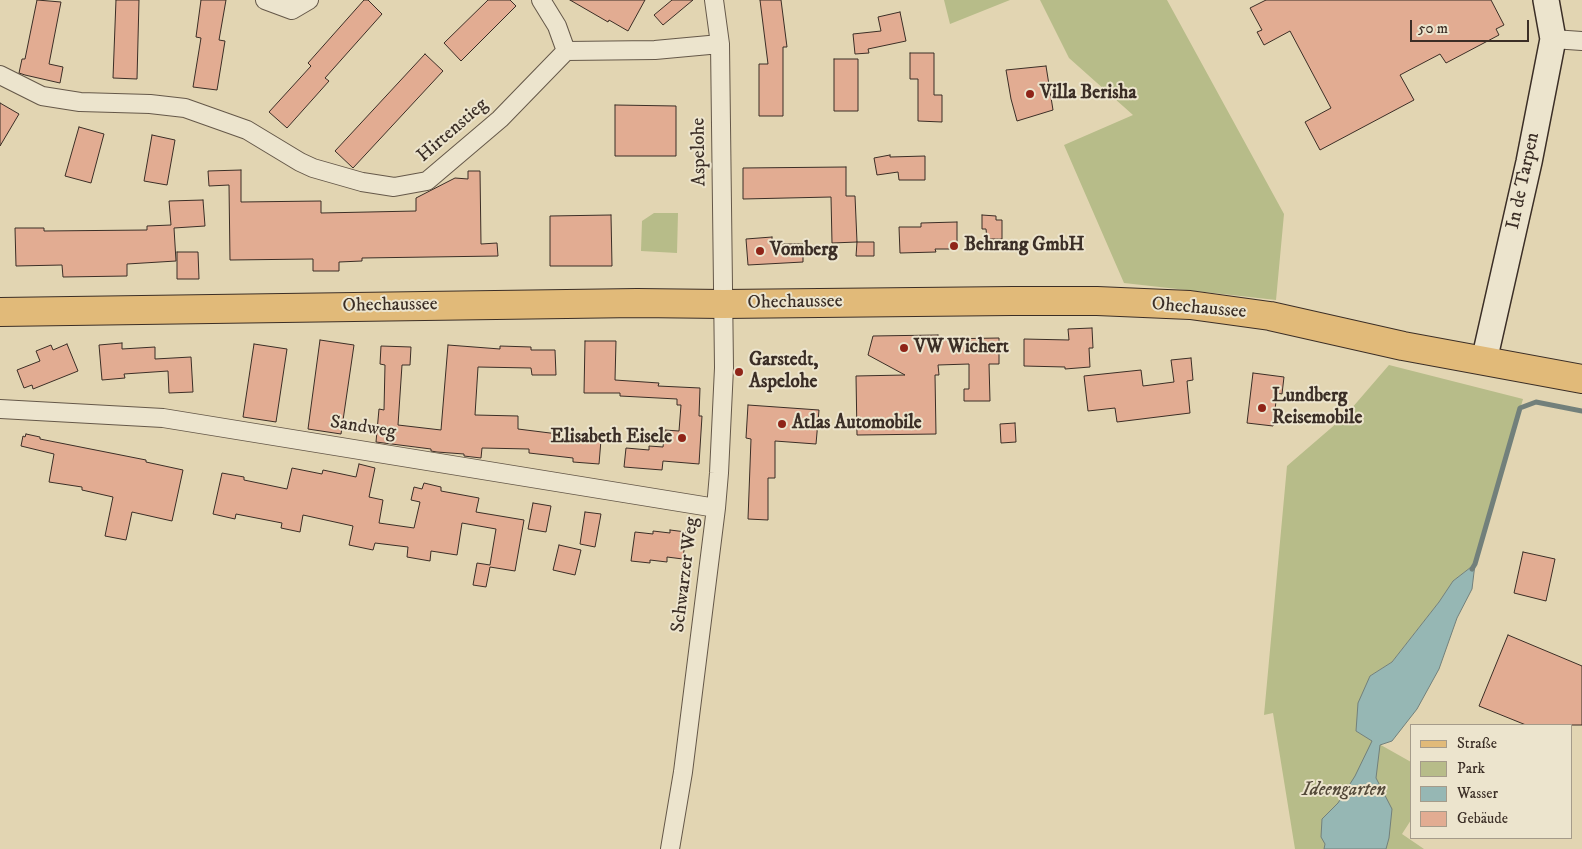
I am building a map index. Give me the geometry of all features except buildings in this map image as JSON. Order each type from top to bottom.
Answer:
[{"type":"main road","name":"Ohechaussee","points":[[0,312],[646,303],[1097,301],[1190,305],[1270,316],[1403,346],[1582,379]]},
{"type":"street","points":[[265,0],[292,10],[309,0]]},
{"type":"street","points":[[540,0],[557,26],[566,51],[655,50],[720,44]]},
{"type":"street","name":"Aspelohe","points":[[714,0],[720,44],[723,304]]},
{"type":"street","name":"In de Tarpen","points":[[1484,361],[1529,162],[1553,39],[1546,0]]},
{"type":"street","points":[[1553,39],[1582,41]]},
{"type":"street","name":"Hirtenstieg","points":[[0,75],[42,96],[80,102],[150,104],[185,108],[247,130],[313,168],[362,182],[394,187],[428,181],[500,119],[566,51]]},
{"type":"street","name":"Schwarzer Weg","points":[[670,849],[683,772],[716,508],[724,368],[723,304]]},
{"type":"street","name":"Sandweg","points":[[0,409],[163,418],[716,508]]},
{"type":"green space","points":[[944,0],[1010,0],[950,24]]},
{"type":"green space","points":[[1040,0],[1167,0],[1284,214],[1276,300],[1124,283],[1064,145],[1133,115],[1069,58]]},
{"type":"green space","points":[[654,213],[678,213],[677,253],[641,251],[642,221]]},
{"type":"green space","name":"Ideengarten","points":[[1389,365],[1523,399],[1475,564],[1453,581],[1392,662],[1370,676],[1356,731],[1410,761],[1410,822],[1402,834],[1424,849],[1295,849],[1273,713],[1264,715],[1287,466],[1345,416]]},
{"type":"water","points":[[1475,564],[1472,589],[1457,618],[1439,669],[1417,709],[1392,741],[1380,745],[1376,778],[1392,809],[1386,849],[1324,849],[1325,844],[1321,837],[1322,819],[1338,803],[1355,776],[1372,741],[1356,731],[1358,703],[1370,676],[1392,662],[1453,581]]},
{"type":"waterway","points":[[1472,569],[1520,408],[1536,402],[1582,411]]},
{"type":"place","name":"Villa Berisha","points":[[1030,94]]},
{"type":"place","name":"Behrang GmbH","points":[[954,246]]},
{"type":"place","name":"Vomberg","points":[[760,251]]},
{"type":"place","name":"VW Wichert","points":[[904,348]]},
{"type":"place","name":"Garstedt, Aspelohe","points":[[739,372]]},
{"type":"place","name":"Lundberg Reisemobile","points":[[1262,408]]},
{"type":"place","name":"Atlas Automobile","points":[[782,424]]},
{"type":"place","name":"Elisabeth Eisele","points":[[682,438]]}]
